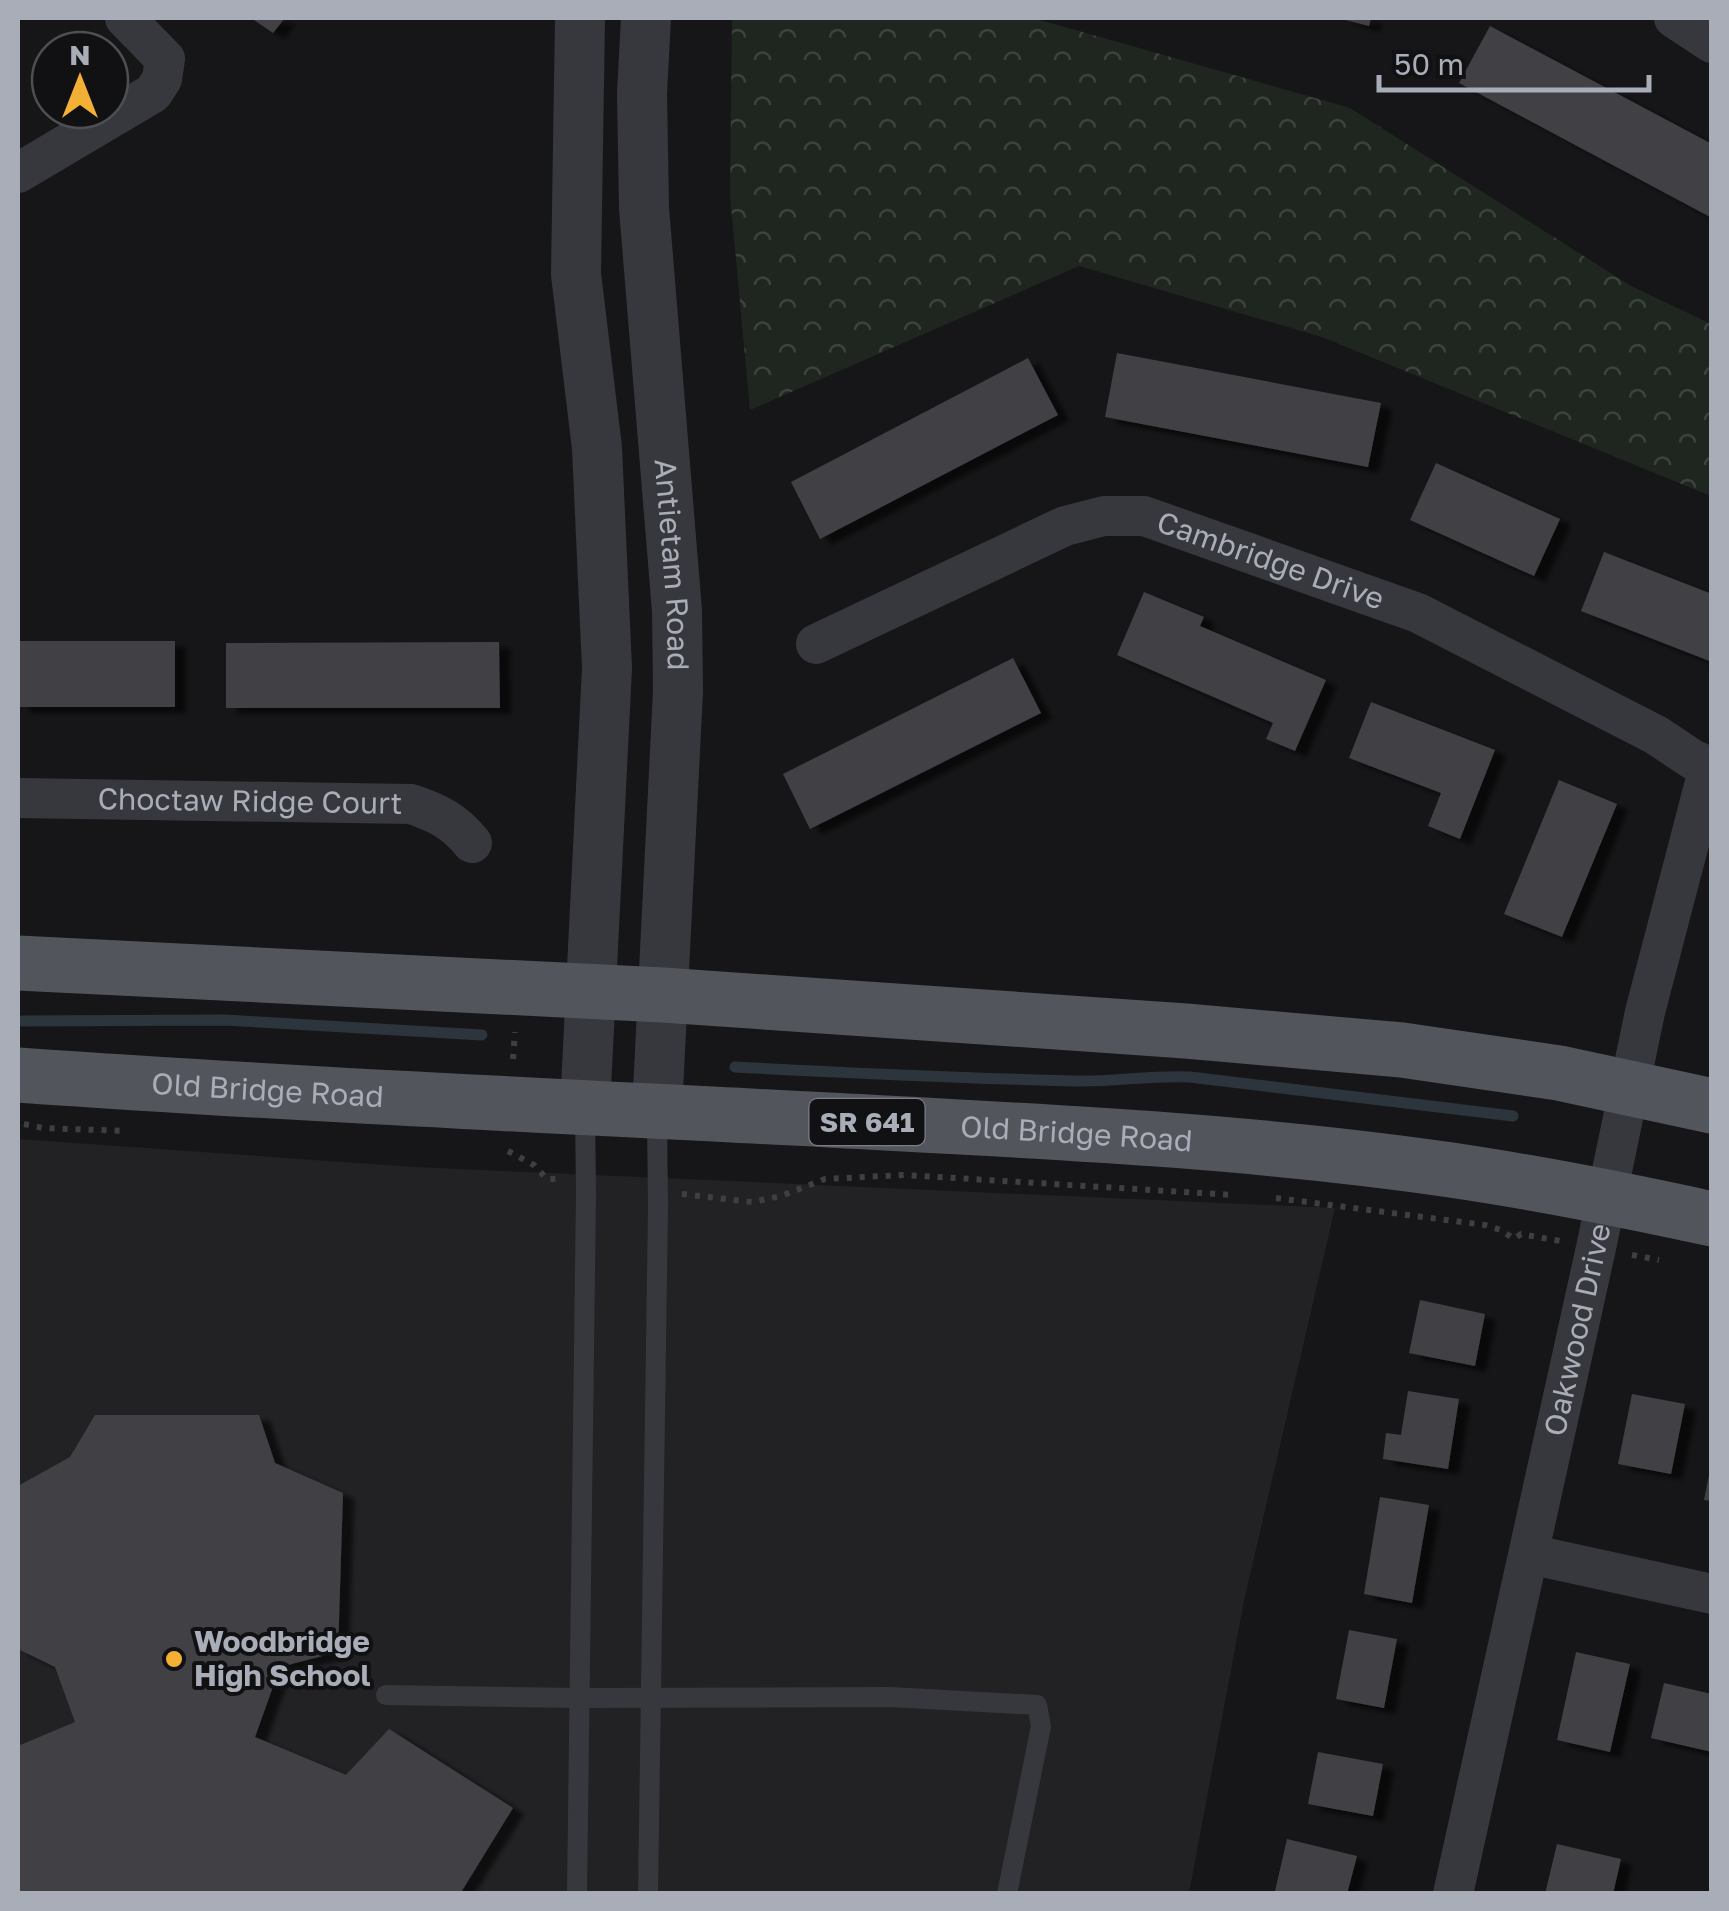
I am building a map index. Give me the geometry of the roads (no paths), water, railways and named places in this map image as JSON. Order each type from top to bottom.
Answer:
[{"type":"main road","points":[[18,963],[663,995],[1186,1031],[1402,1050],[1558,1074],[1712,1106]]},
{"type":"main road","name":"Old Bridge Road","points":[[18,1074],[1214,1144],[1448,1170],[1607,1196],[1712,1219]]},
{"type":"street","points":[[18,173],[153,93],[162,79],[165,59],[125,18]]},
{"type":"street","points":[[580,18],[576,274],[597,448],[608,668],[585,1108]]},
{"type":"street","name":"Antietam Road","points":[[646,18],[642,93],[644,208],[677,611],[678,691],[657,1112]]},
{"type":"street","points":[[1674,18],[1712,42]]},
{"type":"street","name":"Cambridge Drive","points":[[816,644],[1064,526],[1104,516],[1144,516],[1418,613],[1656,735],[1710,768]]},
{"type":"street","name":"Oakwood Drive","points":[[1453,1894],[1645,1012],[1710,768]]},
{"type":"street","name":"Choctaw Ridge Court","points":[[18,798],[411,804],[438,813],[472,843]]},
{"type":"street","points":[[1529,1554],[1712,1594]]},
{"type":"lane","points":[[577,1894],[585,1108]]},
{"type":"lane","points":[[648,1894],[657,1112]]},
{"type":"lane","points":[[386,1694],[890,1697],[1037,1705],[1042,1726],[1007,1894]]},
{"type":"waterway","points":[[22,1021],[224,1020],[482,1035]]},
{"type":"waterway","points":[[735,1067],[1075,1081],[1190,1077],[1513,1116]]},
{"type":"place","name":"Woodbridge High School","points":[[174,1659]]}]
